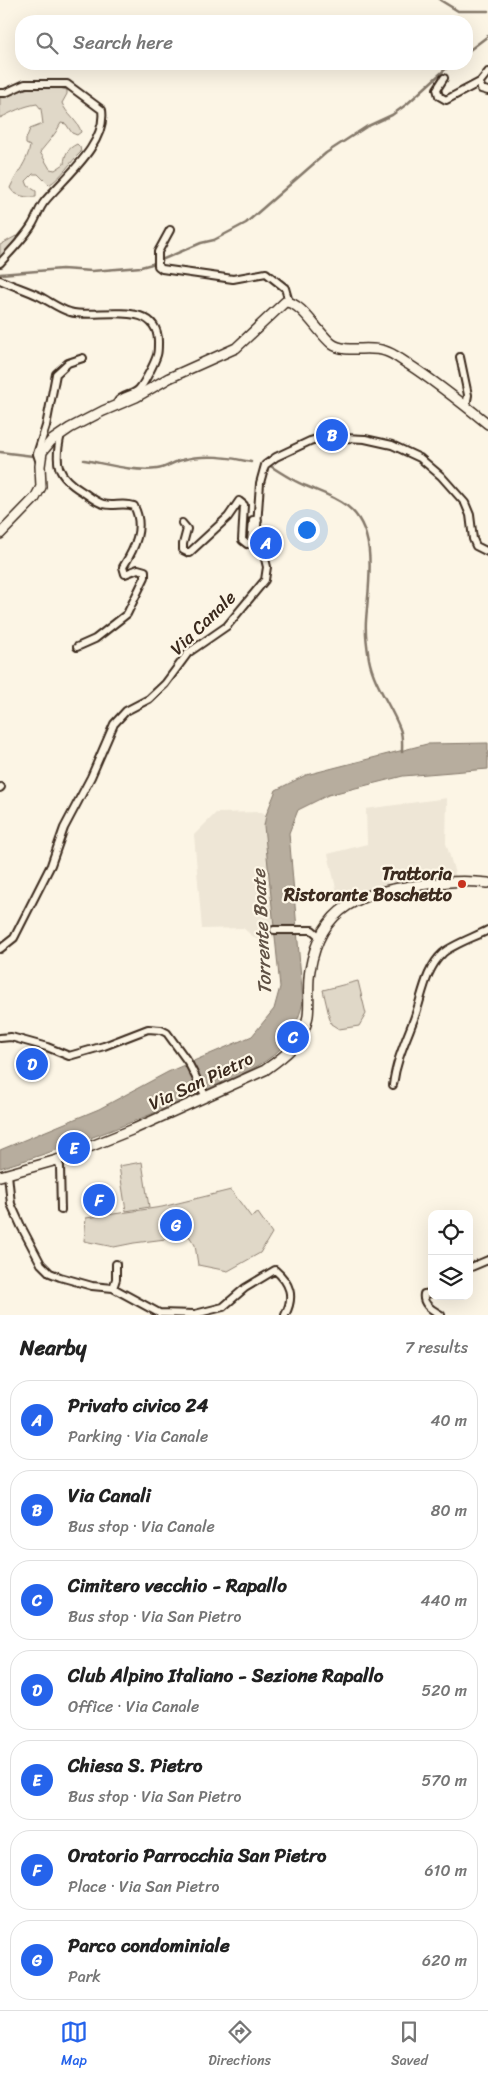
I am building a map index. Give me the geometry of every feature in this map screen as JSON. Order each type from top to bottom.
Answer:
[{"type":"street","points":[[444,78],[437,89],[439,96],[446,100],[480,82],[488,72]]},
{"type":"street","points":[[480,82],[481,89],[488,91]]},
{"type":"street","points":[[0,93],[5,93],[25,84],[67,84],[102,110],[103,118],[102,126],[87,154],[43,203],[32,226],[0,263]]},
{"type":"street","points":[[170,230],[158,252],[158,266],[162,269],[233,279],[266,273],[285,288],[289,302]]},
{"type":"street","points":[[0,280],[81,315],[116,312],[140,316],[152,323],[158,334],[157,355],[139,388],[117,400],[116,406]]},
{"type":"street","points":[[0,534],[35,498],[41,487],[40,463],[42,452],[61,434],[136,397],[169,378],[236,348],[285,302],[297,306],[334,346],[373,348],[386,351],[422,373],[488,424]]},
{"type":"street","points":[[40,463],[37,454],[44,434],[56,374],[68,363],[82,358]]},
{"type":"street","points":[[460,358],[468,395],[466,406]]},
{"type":"street","points":[[61,434],[56,460],[63,477],[70,484],[104,504],[126,503],[134,506],[140,525],[136,544],[123,567],[123,572],[125,574],[138,569],[145,571],[145,577],[127,614],[94,639],[77,647]]},
{"type":"street","name":"Via Canale","points":[[0,949],[14,938],[51,865],[64,828],[91,777],[114,724],[126,711],[149,699],[165,684],[188,653],[227,626],[265,580],[267,567],[257,526],[260,483],[265,465],[276,457],[318,438],[364,438],[392,445],[420,458],[441,476],[465,503],[470,515],[472,539],[476,546],[488,552]]},
{"type":"street","points":[[182,523],[187,529],[182,544],[183,550],[189,553],[228,517],[239,501],[244,505],[242,540],[247,544],[251,541],[253,520],[258,520]]},
{"type":"street","name":"Via San Pietro","points":[[4,1175],[58,1160],[264,1070],[283,1058],[296,1045],[308,1017],[310,970],[320,937],[334,915],[359,898],[386,889],[460,880],[488,883]]},
{"type":"street","points":[[274,930],[300,928],[312,930],[320,937]]},
{"type":"street","points":[[393,1085],[398,1057],[413,1020],[426,979],[436,962],[444,953],[488,930]]},
{"type":"street","points":[[0,1038],[11,1037],[47,1046],[69,1056],[101,1048],[148,1029],[161,1030],[167,1033],[188,1062],[205,1095]]},
{"type":"street","points":[[58,1160],[60,1166],[61,1210]]},
{"type":"street","points":[[4,1175],[11,1204],[41,1264],[50,1273],[92,1286],[113,1288],[159,1313],[195,1314],[223,1307],[245,1288],[275,1270],[286,1281],[292,1292],[285,1315]]},
{"type":"street","points":[[473,1266],[488,1260]]},
{"type":"street","points":[[113,1288],[116,1279],[116,1264]]},
{"type":"street","points":[[428,1294],[424,1294],[427,1305],[441,1315]]},
{"type":"shaded area","points":[[36,86],[52,86],[67,90],[62,103],[81,132],[77,135],[72,133],[66,124],[61,123],[40,152],[50,169],[55,170],[64,164],[67,152],[77,144],[81,152],[58,178],[49,185],[38,174],[33,174],[26,181],[28,186],[36,191],[36,197],[29,197],[18,195],[10,188],[29,152],[30,146],[26,144],[26,139],[30,129],[43,124],[41,109],[37,104],[32,105],[18,109],[0,118],[0,97]]},
{"type":"shaded area","points":[[16,236],[16,241],[0,257],[0,245]]},
{"type":"shaded area","points":[[488,743],[488,769],[403,776],[328,795],[298,810],[289,833],[303,1002],[297,1021],[280,1049],[266,1061],[242,1074],[137,1120],[83,1141],[0,1168],[0,1150],[99,1109],[168,1072],[252,1036],[274,1009],[280,987],[264,826],[266,815],[276,790],[306,775],[427,744]]},
{"type":"shaded area","points":[[447,798],[446,843],[456,877],[387,884],[338,897],[328,854],[367,844],[366,809]]},
{"type":"shaded area","points":[[262,812],[266,815],[264,826],[276,937],[256,939],[243,928],[202,929],[194,835],[216,813]]},
{"type":"shaded area","points":[[358,981],[366,1014],[359,1026],[339,1029],[331,1024],[323,990]]},
{"type":"shaded area","points":[[142,1162],[149,1207],[126,1211],[119,1166]]},
{"type":"shaded area","points":[[231,1190],[251,1217],[258,1213],[272,1233],[260,1253],[228,1271],[198,1265],[195,1245],[189,1236],[114,1247],[84,1241],[86,1218],[162,1207]]},
{"type":"waterway","points":[[440,0],[458,11],[488,11]]},
{"type":"waterway","points":[[473,47],[488,36]]},
{"type":"waterway","points":[[0,274],[62,269],[92,271],[141,267],[201,243],[214,240],[246,223],[326,153],[366,127],[392,115],[444,70]]},
{"type":"waterway","points":[[0,452],[33,456]]},
{"type":"waterway","points":[[84,460],[148,470],[199,457],[226,458],[251,462]]},
{"type":"waterway","points":[[269,465],[296,482],[327,494],[347,506],[357,517],[364,530],[370,560],[366,626],[369,659],[375,678],[400,729],[402,752]]},
{"type":"place","name":"Via Canali","points":[[332,435]]},
{"type":"place","name":"Privato civico 24","points":[[266,543]]},
{"type":"place","name":"Trattoria Ristorante Boschetto","points":[[462,884]]},
{"type":"place","name":"Cimitero vecchio - Rapallo","points":[[293,1037]]},
{"type":"place","name":"Club Alpino Italiano - Sezione Rapallo","points":[[32,1064]]},
{"type":"place","name":"Chiesa S. Pietro","points":[[74,1148]]},
{"type":"place","name":"Oratorio Parrocchia San Pietro","points":[[99,1200]]},
{"type":"place","name":"Parco condominiale","points":[[176,1225]]},
{"type":"water label","name":"Torrente Boate","points":[[261,932]]}]
